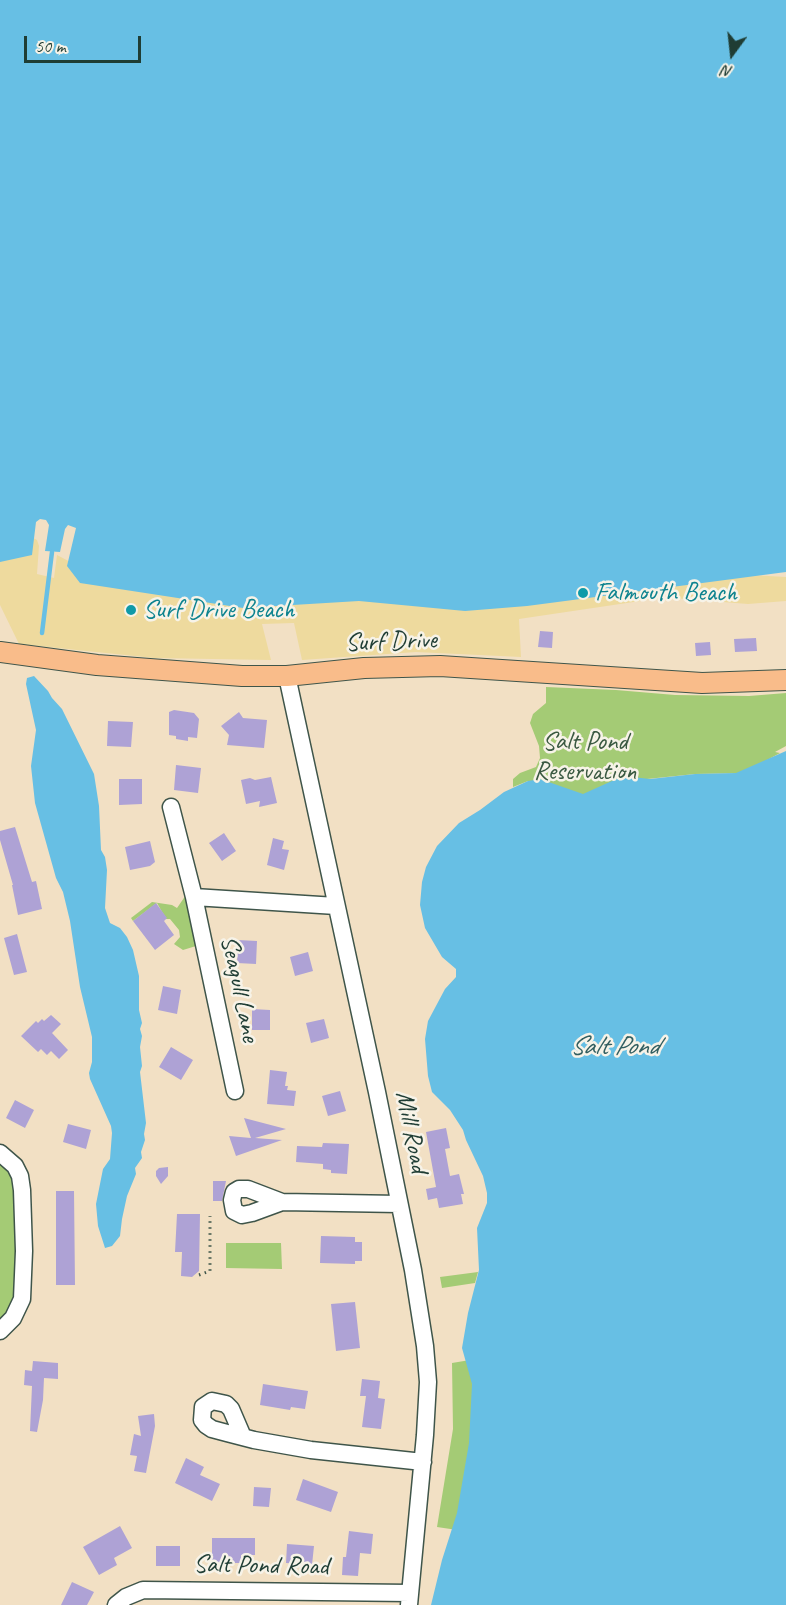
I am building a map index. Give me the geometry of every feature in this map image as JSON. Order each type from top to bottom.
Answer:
[{"type":"main road","name":"Surf Drive","points":[[0,652],[155,671],[242,676],[287,676],[364,668],[440,666],[702,683],[786,680]]},
{"type":"street","name":"Mill Road","points":[[287,676],[377,1092],[417,1294],[425,1351],[428,1382],[410,1599]]},
{"type":"street","name":"Seagull Lane","points":[[171,807],[194,897],[234,1091]]},
{"type":"street","name":"Seagull Lane","points":[[194,897],[336,906]]},
{"type":"street","points":[[0,1153],[15,1166],[20,1176],[24,1251],[22,1299],[13,1318],[0,1331]]},
{"type":"street","points":[[282,1202],[399,1204]]},
{"type":"street","points":[[243,1437],[311,1450],[423,1462]]},
{"type":"street","name":"Salt Pond Road","points":[[116,1605],[126,1597],[144,1590],[410,1599]]},
{"type":"path","points":[[199,1275],[210,1271],[210,1216]]},
{"type":"green space","name":"Salt Pond Reservation","points":[[546,687],[675,695],[749,696],[786,693],[786,746],[775,752],[780,753],[743,773],[695,774],[647,779],[580,800],[528,781],[513,787],[513,779],[520,773],[536,767],[540,758],[539,746],[530,723],[533,714],[546,703]]},
{"type":"green space","points":[[186,895],[196,946],[183,950],[174,944],[180,937],[179,930],[170,919],[166,919],[157,903],[133,921],[131,918],[152,902],[172,905],[177,908]]},
{"type":"green space","points":[[0,1162],[10,1174],[14,1186],[17,1298],[0,1324]]},
{"type":"green space","points":[[226,1243],[281,1243],[282,1269],[226,1268]]},
{"type":"green space","points":[[478,1272],[475,1283],[442,1288],[440,1277]]},
{"type":"green space","points":[[476,1359],[464,1531],[437,1527],[453,1429],[452,1363]]},
{"type":"sand","points":[[0,531],[28,535],[37,540],[39,546],[37,574],[54,578],[57,555],[76,565],[681,571],[786,577],[786,601],[748,604],[673,598],[519,619],[521,657],[416,652],[302,660],[294,623],[262,624],[271,660],[154,658],[19,644],[0,605]]},
{"type":"water","points":[[0,0],[786,0],[786,572],[527,606],[465,611],[359,601],[243,608],[80,583],[67,566],[76,528],[68,525],[65,529],[60,552],[45,551],[49,525],[46,520],[40,519],[36,522],[32,555],[0,562]]},
{"type":"water","points":[[34,676],[62,709],[94,774],[99,806],[101,850],[105,857],[107,870],[105,908],[110,923],[120,928],[127,937],[133,950],[139,976],[139,1010],[142,1023],[140,1072],[146,1123],[145,1140],[141,1152],[142,1158],[135,1168],[136,1174],[127,1196],[120,1236],[112,1246],[105,1248],[98,1226],[96,1204],[103,1169],[110,1159],[112,1133],[90,1079],[92,1037],[80,987],[70,921],[35,803],[31,766],[36,730],[26,684],[27,678]]},
{"type":"water","name":"Salt Pond","points":[[786,751],[786,1605],[431,1605],[457,1513],[469,1443],[472,1384],[462,1348],[479,1270],[477,1228],[487,1203],[487,1193],[483,1176],[463,1130],[450,1110],[432,1092],[428,1076],[425,1039],[428,1021],[445,989],[456,977],[456,969],[442,957],[425,928],[420,905],[426,867],[437,846],[459,823],[504,792],[528,781],[540,779],[583,794],[623,776],[650,779],[695,774],[736,773]]},
{"type":"building","points":[[540,631],[553,632],[552,648],[538,647]]},
{"type":"building","points":[[756,638],[757,651],[735,652],[734,639]]},
{"type":"building","points":[[710,642],[711,655],[696,656],[695,643]]},
{"type":"building","points":[[174,710],[194,713],[199,719],[197,738],[188,737],[188,741],[169,735],[169,712]]},
{"type":"building","points":[[239,712],[243,718],[267,720],[264,748],[227,745],[229,735],[221,726]]},
{"type":"building","points":[[108,721],[133,722],[131,747],[107,746]]},
{"type":"building","points":[[176,765],[201,768],[198,793],[174,790]]},
{"type":"building","points":[[271,777],[277,803],[259,807],[260,801],[246,804],[241,780]]},
{"type":"building","points":[[119,779],[142,779],[142,804],[119,805]]},
{"type":"building","points":[[15,827],[32,882],[36,881],[42,909],[18,915],[13,885],[0,840],[0,831]]},
{"type":"building","points":[[224,833],[236,851],[222,861],[209,843]]},
{"type":"building","points":[[273,838],[284,841],[282,849],[289,850],[284,870],[267,865]]},
{"type":"building","points":[[150,841],[155,862],[150,866],[130,870],[125,847]]},
{"type":"building","points":[[156,903],[167,918],[164,921],[174,935],[155,950],[133,921]]},
{"type":"building","points":[[17,934],[27,972],[14,975],[4,938]]},
{"type":"building","points":[[238,940],[257,941],[256,964],[237,963]]},
{"type":"building","points":[[308,952],[313,971],[295,976],[290,957]]},
{"type":"building","points":[[163,986],[181,990],[177,1014],[158,1010]]},
{"type":"building","points":[[252,1009],[270,1010],[270,1030],[252,1030]]},
{"type":"building","points":[[51,1015],[61,1024],[52,1033],[68,1050],[59,1059],[51,1051],[47,1055],[41,1049],[38,1052],[21,1036],[36,1021],[38,1023],[42,1019],[44,1021]]},
{"type":"building","points":[[324,1019],[329,1038],[311,1043],[306,1023]]},
{"type":"building","points":[[171,1047],[193,1060],[181,1080],[159,1067]]},
{"type":"building","points":[[270,1070],[287,1072],[285,1086],[288,1086],[287,1090],[296,1091],[294,1106],[267,1104]]},
{"type":"building","points":[[340,1091],[346,1111],[328,1116],[322,1096]]},
{"type":"building","points":[[15,1100],[34,1110],[25,1128],[6,1118]]},
{"type":"building","points":[[244,1118],[286,1129],[255,1138],[282,1140],[236,1156],[229,1136],[251,1138]]},
{"type":"building","points":[[68,1124],[91,1130],[86,1149],[63,1142]]},
{"type":"building","points":[[446,1128],[450,1148],[445,1149],[450,1176],[459,1174],[464,1194],[461,1194],[463,1204],[439,1208],[437,1198],[428,1200],[426,1189],[436,1187],[426,1132]]},
{"type":"building","points":[[323,1143],[349,1144],[347,1174],[331,1173],[331,1170],[323,1169],[323,1164],[296,1162],[297,1146],[322,1147]]},
{"type":"building","points":[[168,1167],[168,1176],[161,1184],[156,1171],[159,1168]]},
{"type":"building","points":[[213,1181],[226,1181],[222,1201],[213,1201]]},
{"type":"building","points":[[56,1191],[74,1191],[75,1285],[56,1285]]},
{"type":"building","points":[[177,1214],[200,1214],[199,1271],[192,1277],[181,1276],[182,1252],[175,1252]]},
{"type":"building","points":[[321,1236],[355,1237],[355,1242],[362,1242],[362,1261],[355,1261],[355,1264],[320,1263]]},
{"type":"building","points":[[355,1302],[360,1348],[336,1351],[331,1304]]},
{"type":"building","points":[[33,1361],[58,1363],[58,1379],[44,1378],[43,1400],[37,1432],[30,1431],[32,1386],[24,1385],[25,1370],[32,1371]]},
{"type":"building","points":[[362,1379],[380,1381],[378,1398],[385,1399],[381,1429],[362,1427],[366,1396],[360,1396]]},
{"type":"building","points":[[263,1384],[308,1391],[305,1409],[291,1407],[290,1410],[260,1405]]},
{"type":"building","points":[[154,1414],[155,1426],[146,1473],[134,1471],[137,1456],[130,1455],[134,1434],[141,1436],[138,1416]]},
{"type":"building","points":[[186,1458],[204,1467],[200,1475],[220,1484],[212,1501],[175,1483]]},
{"type":"building","points":[[303,1479],[338,1492],[331,1512],[296,1500]]},
{"type":"building","points":[[254,1487],[271,1488],[269,1507],[253,1506]]},
{"type":"building","points":[[120,1526],[132,1548],[114,1558],[117,1565],[99,1575],[83,1547]]},
{"type":"building","points":[[349,1531],[373,1534],[371,1554],[360,1553],[358,1576],[342,1575],[343,1557],[346,1557]]},
{"type":"building","points":[[212,1538],[255,1538],[255,1555],[241,1555],[241,1563],[212,1563]]},
{"type":"building","points":[[287,1544],[314,1546],[312,1565],[286,1563]]},
{"type":"building","points":[[156,1546],[180,1546],[180,1566],[156,1566]]},
{"type":"building","points":[[72,1582],[94,1592],[87,1605],[61,1605]]},
{"type":"waterway","points":[[42,633],[52,552]]},
{"type":"place","name":"Falmouth Beach","points":[[583,593]]},
{"type":"place","name":"Surf Drive Beach","points":[[131,610]]}]
